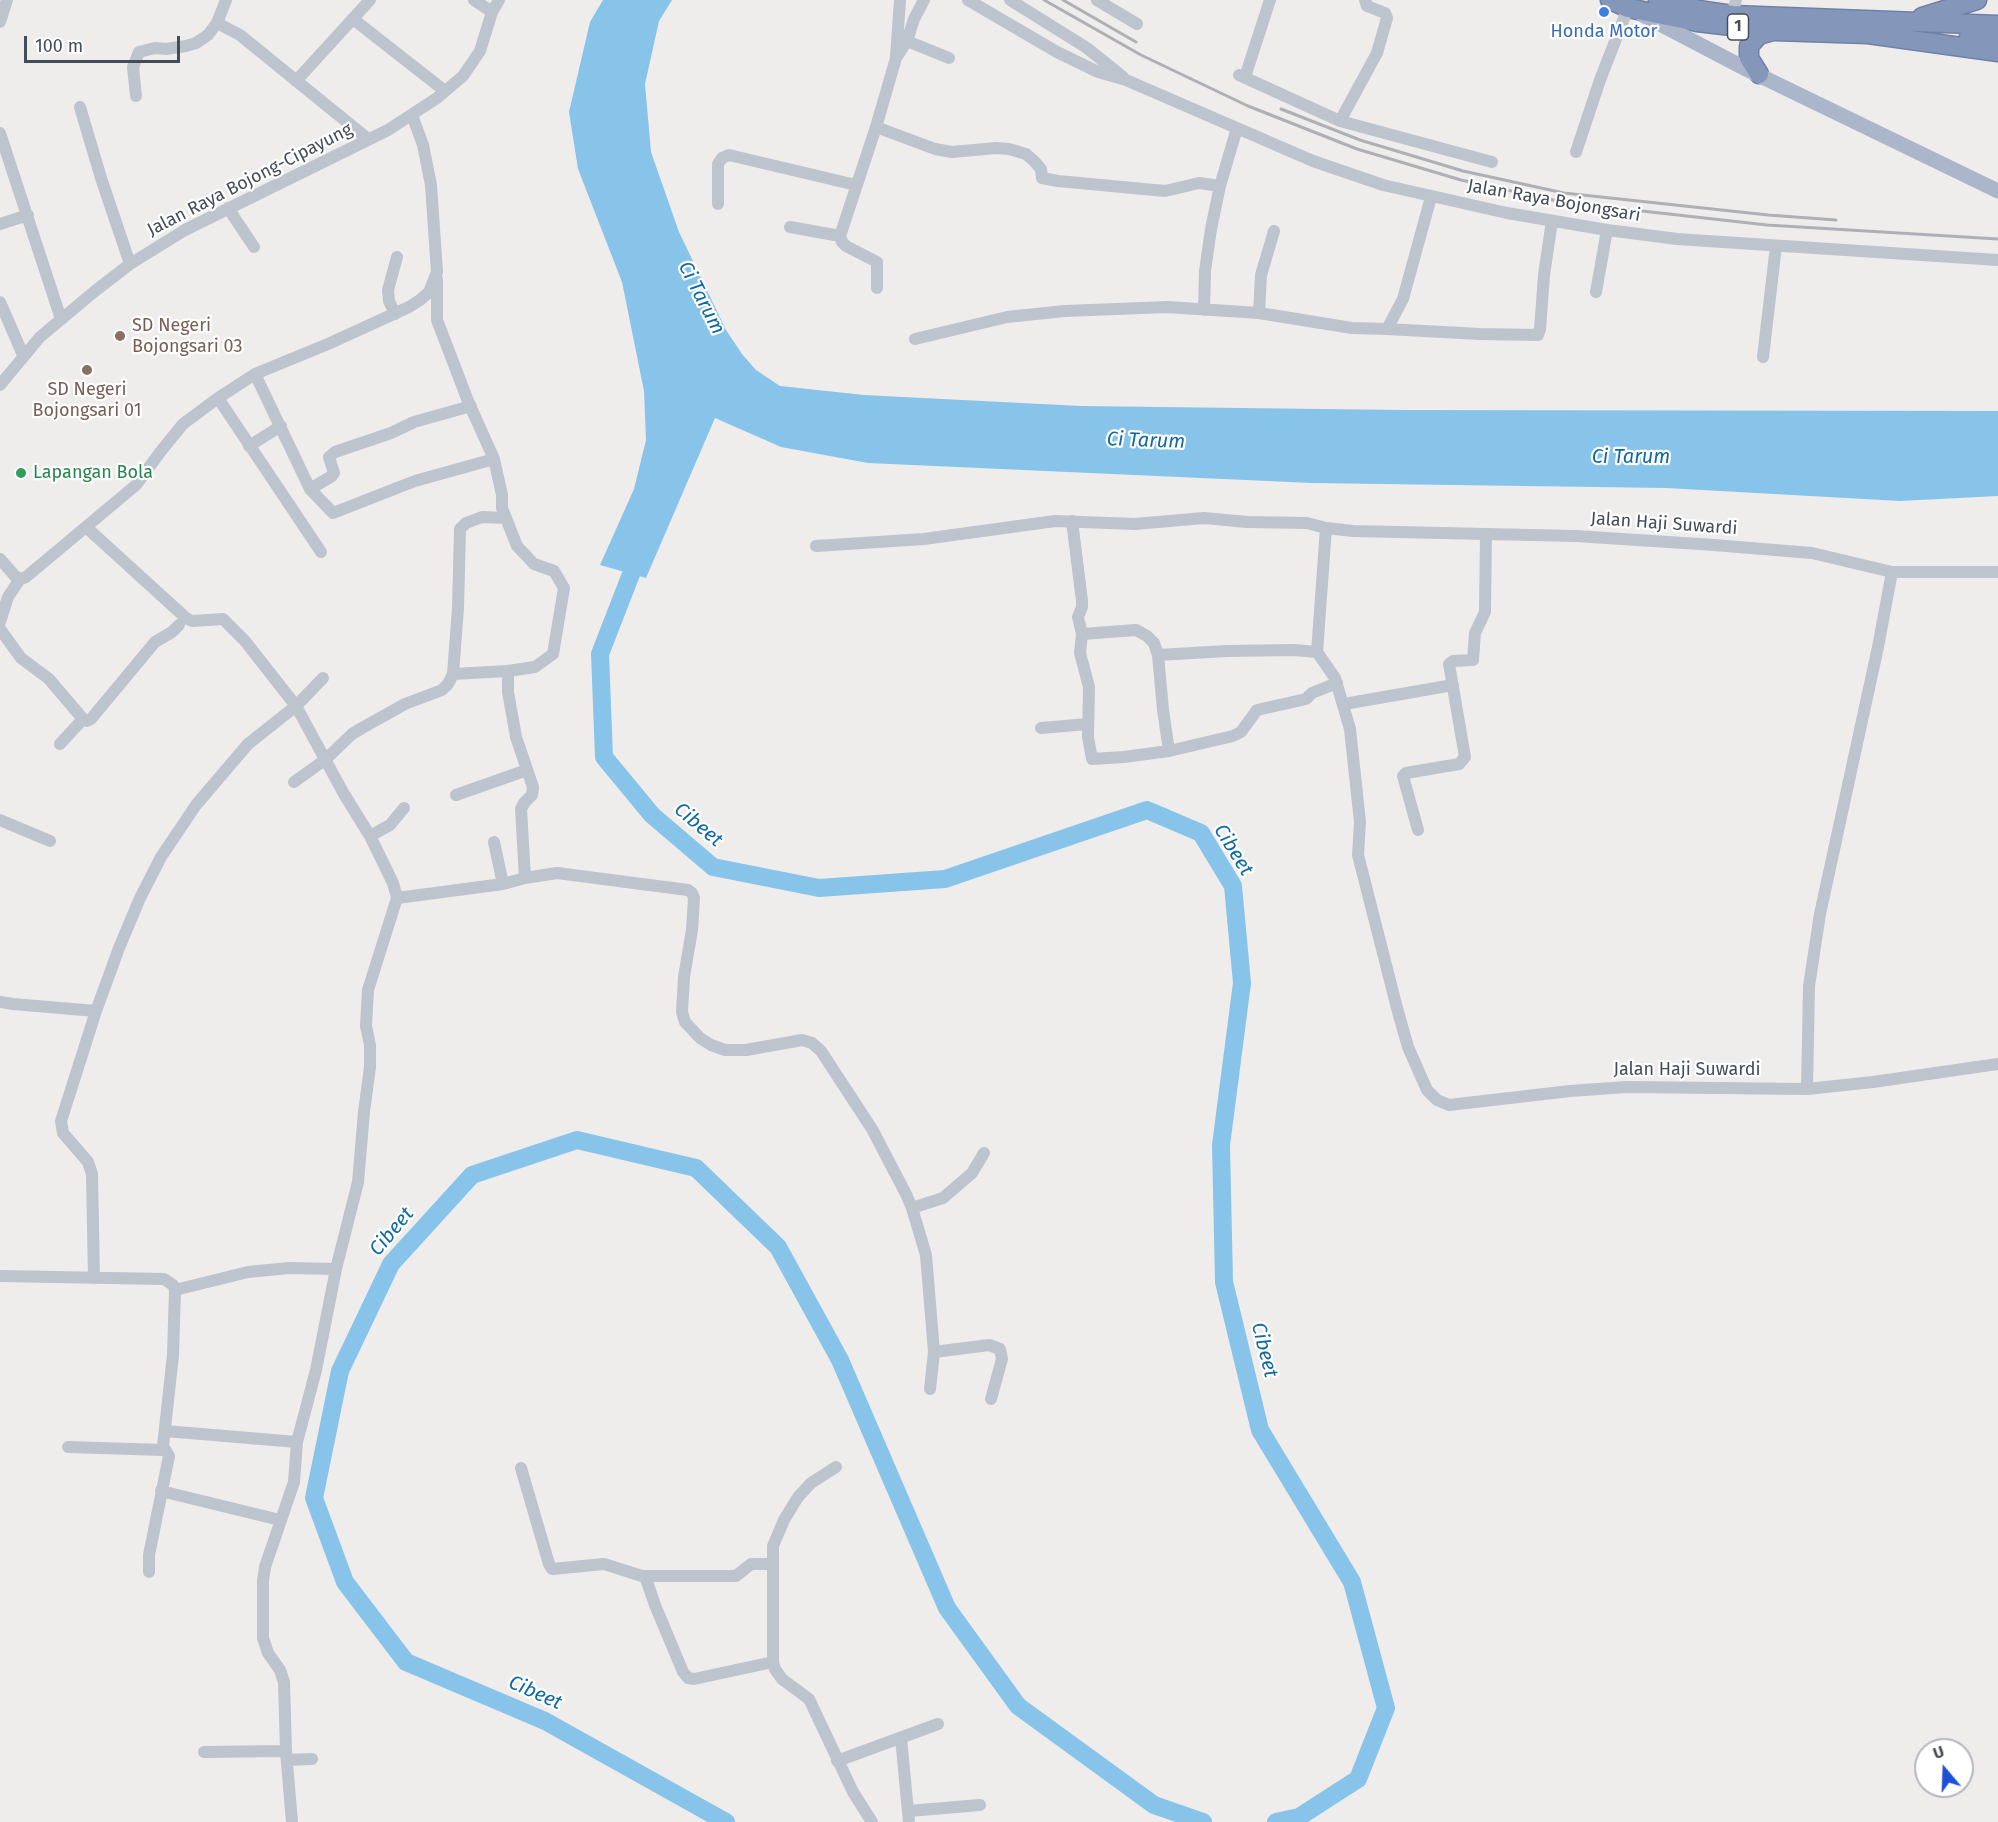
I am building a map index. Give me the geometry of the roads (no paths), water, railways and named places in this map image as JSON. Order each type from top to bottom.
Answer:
[{"type":"highway","name":"1","points":[[1610,0],[1628,8],[1697,22],[1775,30],[1868,34],[1919,33],[1998,38]]},
{"type":"highway","name":"1","points":[[1658,0],[1699,10],[1734,7],[1906,22],[1998,25]]},
{"type":"highway","points":[[1906,22],[1977,0]]},
{"type":"highway","points":[[1759,74],[1749,58],[1749,46],[1759,35],[1775,30]]},
{"type":"highway","points":[[1868,34],[1998,52]]},
{"type":"main road","points":[[1628,8],[1746,69],[1998,191]]},
{"type":"street","points":[[0,22],[7,0]]},
{"type":"street","points":[[135,96],[133,67],[139,52],[196,43],[208,35],[217,23],[226,0]]},
{"type":"street","points":[[296,81],[370,0]]},
{"type":"street","points":[[474,0],[492,12]]},
{"type":"street","name":"Jalan Raya Bojong-Cipayung","points":[[0,385],[23,356],[61,319],[130,264],[185,230],[369,139],[412,115],[445,91],[462,76],[480,51],[492,12],[499,0]]},
{"type":"street","points":[[878,288],[877,262],[846,246],[840,236],[896,58],[900,0]]},
{"type":"street","points":[[896,58],[907,41],[914,19],[924,0]]},
{"type":"street","name":"Jalan Raya Bojongsari","points":[[1010,0],[1087,48],[1126,80]]},
{"type":"street","points":[[1097,0],[1137,24]]},
{"type":"street","points":[[1270,0],[1242,76],[1340,121],[1492,162]]},
{"type":"street","points":[[1340,121],[1377,52],[1387,18],[1384,13],[1367,6],[1365,0]]},
{"type":"street","name":"Jalan Raya Bojongsari","points":[[976,2],[1089,69],[1126,80],[1342,172],[1383,185],[1470,206],[1607,230],[1677,239],[1998,260]]},
{"type":"street","points":[[1576,152],[1600,80],[1628,8]]},
{"type":"street","points":[[900,15],[914,19]]},
{"type":"street","points":[[353,19],[445,91]]},
{"type":"street","points":[[217,23],[240,35],[369,139]]},
{"type":"street","points":[[907,41],[949,58]]},
{"type":"street","points":[[81,107],[101,178],[130,264]]},
{"type":"street","points":[[412,115],[428,165],[437,272],[437,320],[494,459],[502,495],[502,508],[517,546],[534,564],[554,571],[565,592],[553,654],[535,668],[453,674]]},
{"type":"street","points":[[876,127],[935,149],[952,152],[996,148],[1026,154],[1041,169],[1042,178],[1058,182],[1165,191],[1199,183],[1220,186]]},
{"type":"street","points":[[1204,310],[1205,271],[1211,229],[1220,186],[1237,128]]},
{"type":"street","points":[[0,133],[4,155],[28,215],[61,319]]},
{"type":"street","points":[[718,204],[718,164],[722,158],[729,155],[856,185]]},
{"type":"street","points":[[1387,329],[1403,299],[1431,197]]},
{"type":"street","points":[[228,208],[254,247]]},
{"type":"street","points":[[0,224],[28,215]]},
{"type":"street","points":[[915,339],[1007,317],[1167,307],[1260,313],[1352,328],[1538,335],[1552,221]]},
{"type":"street","points":[[790,227],[840,236]]},
{"type":"street","points":[[1596,292],[1607,230]]},
{"type":"street","points":[[1260,313],[1261,274],[1274,231]]},
{"type":"street","points":[[1763,357],[1776,246]]},
{"type":"street","points":[[395,314],[389,301],[388,290],[397,257]]},
{"type":"street","points":[[0,622],[8,597],[20,579],[26,577],[136,485],[183,424],[255,374],[395,314],[420,300],[429,292],[437,272]]},
{"type":"street","points":[[0,302],[23,356]]},
{"type":"street","points":[[255,374],[310,489],[333,513],[415,481],[494,459]]},
{"type":"street","points":[[218,398],[321,552]]},
{"type":"street","points":[[310,489],[332,476],[334,473],[329,457],[335,452],[391,433],[414,422],[471,406]]},
{"type":"street","points":[[249,446],[281,426]]},
{"type":"street","points":[[294,782],[326,759],[352,734],[405,704],[442,690],[453,674],[460,530],[466,523],[482,517],[506,518]]},
{"type":"street","name":"Jalan Haji Suwardi","points":[[816,546],[924,539],[1072,521],[1135,524],[1204,518],[1247,522],[1307,523],[1353,531],[1576,536],[1794,551],[1892,572],[1998,572]]},
{"type":"street","points":[[1072,521],[1082,601],[1078,617],[1082,634],[1080,653],[1089,687],[1088,737],[1092,759],[1169,751],[1238,734],[1257,710],[1306,699],[1312,693],[1337,683]]},
{"type":"street","points":[[86,527],[186,618],[192,621],[218,618],[228,622],[245,640],[296,706],[344,794],[370,836],[393,883],[397,898],[368,990],[366,1026],[370,1044],[370,1067],[358,1182],[336,1269],[316,1370],[297,1442],[294,1482],[265,1567],[263,1581],[262,1627],[265,1646],[284,1682],[286,1755],[292,1822]]},
{"type":"street","points":[[1158,655],[1227,651],[1317,652],[1326,528]]},
{"type":"street","points":[[1418,830],[1404,785],[1404,775],[1459,764],[1466,757],[1449,664],[1453,661],[1473,660],[1475,633],[1485,612],[1486,534]]},
{"type":"street","points":[[0,559],[20,579]]},
{"type":"street","points":[[1807,1089],[1809,986],[1820,914],[1892,572]]},
{"type":"street","points":[[0,629],[21,658],[50,679],[82,719],[87,721],[155,642],[179,625]]},
{"type":"street","points":[[1082,634],[1136,630],[1154,643],[1158,655],[1169,751]]},
{"type":"street","name":"Jalan Haji Suwardi","points":[[1317,652],[1337,683],[1350,729],[1360,822],[1358,855],[1408,1047],[1427,1090],[1437,1100],[1449,1105],[1627,1087],[1807,1089],[1998,1064]]},
{"type":"street","points":[[508,671],[508,692],[516,737],[533,787],[532,795],[521,809],[525,878]]},
{"type":"street","points":[[94,1278],[92,1174],[88,1162],[63,1133],[61,1121],[96,1011],[140,898],[176,833],[196,805],[248,744],[296,706],[323,678]]},
{"type":"street","points":[[1344,704],[1453,685]]},
{"type":"street","points":[[60,744],[82,719]]},
{"type":"street","points":[[1041,728],[1088,724]]},
{"type":"street","points":[[456,795],[527,770]]},
{"type":"street","points":[[370,836],[390,825],[404,808]]},
{"type":"street","points":[[0,820],[50,841]]},
{"type":"street","points":[[494,842],[503,884]]},
{"type":"street","points":[[397,898],[503,884],[557,873],[688,890],[692,893],[694,898],[692,930],[684,977],[682,1012],[685,1022],[700,1038],[725,1050],[746,1050],[802,1040],[812,1043],[821,1051],[872,1129],[912,1208],[926,1255],[934,1352],[930,1389]]},
{"type":"street","points":[[0,1002],[96,1011]]},
{"type":"street","points":[[912,1208],[943,1198],[972,1173],[984,1153]]},
{"type":"street","points":[[175,1290],[248,1272],[289,1268],[336,1269]]},
{"type":"street","points":[[0,1276],[164,1279],[173,1285],[175,1290],[173,1355],[164,1450]]},
{"type":"street","points":[[934,1352],[989,1345],[1000,1349],[1002,1359],[991,1399]]},
{"type":"street","points":[[165,1431],[297,1442]]},
{"type":"street","points":[[68,1447],[164,1450],[170,1456],[149,1556],[149,1572]]},
{"type":"street","points":[[836,1467],[811,1484],[798,1497],[784,1520],[773,1546],[773,1662],[782,1679],[809,1699],[837,1761],[872,1822]]},
{"type":"street","points":[[521,1468],[552,1569],[604,1564],[645,1576],[736,1576],[751,1564],[773,1564]]},
{"type":"street","points":[[161,1491],[280,1520]]},
{"type":"street","points":[[645,1576],[687,1678],[694,1679],[773,1662]]},
{"type":"street","points":[[837,1761],[938,1724]]},
{"type":"street","points":[[901,1738],[909,1816],[980,1805]]},
{"type":"street","points":[[204,1752],[286,1755],[312,1759]]},
{"type":"water","name":"Ci Tarum","points":[[603,0],[672,0],[659,21],[645,84],[651,152],[679,232],[726,330],[756,370],[780,386],[864,395],[1081,406],[1402,410],[1998,411],[1998,496],[1900,501],[1666,488],[1312,483],[868,463],[781,447],[715,418],[646,578],[600,565],[634,489],[646,440],[644,391],[622,282],[578,169],[569,112],[590,22]]},
{"type":"waterway","name":"Cibeet","points":[[640,551],[600,654],[604,757],[652,815],[713,867],[819,888],[945,879],[1147,810],[1201,833],[1233,886],[1242,983],[1221,1145],[1224,1282],[1260,1430],[1352,1582],[1386,1708],[1358,1779],[1299,1817],[1276,1822]]},
{"type":"waterway","name":"Cibeet","points":[[726,1822],[545,1721],[406,1662],[345,1582],[314,1498],[340,1371],[391,1264],[472,1175],[577,1140],[696,1168],[778,1247],[840,1360],[947,1608],[1018,1706],[1154,1805],[1203,1822]]},
{"type":"railway","points":[[1044,0],[1141,55],[1248,106],[1357,149],[1461,180],[1562,202],[1767,225],[1998,239]]},
{"type":"railway","points":[[1063,0],[1136,42]]},
{"type":"railway","points":[[1281,109],[1360,140],[1463,171],[1564,193],[1836,220]]},
{"type":"place","name":"Honda Motor","points":[[1604,12]]},
{"type":"place","name":"SD Negeri Bojongsari 03","points":[[120,336]]},
{"type":"place","name":"SD Negeri Bojongsari 01","points":[[87,370]]},
{"type":"place","name":"Lapangan Bola","points":[[21,473]]}]
